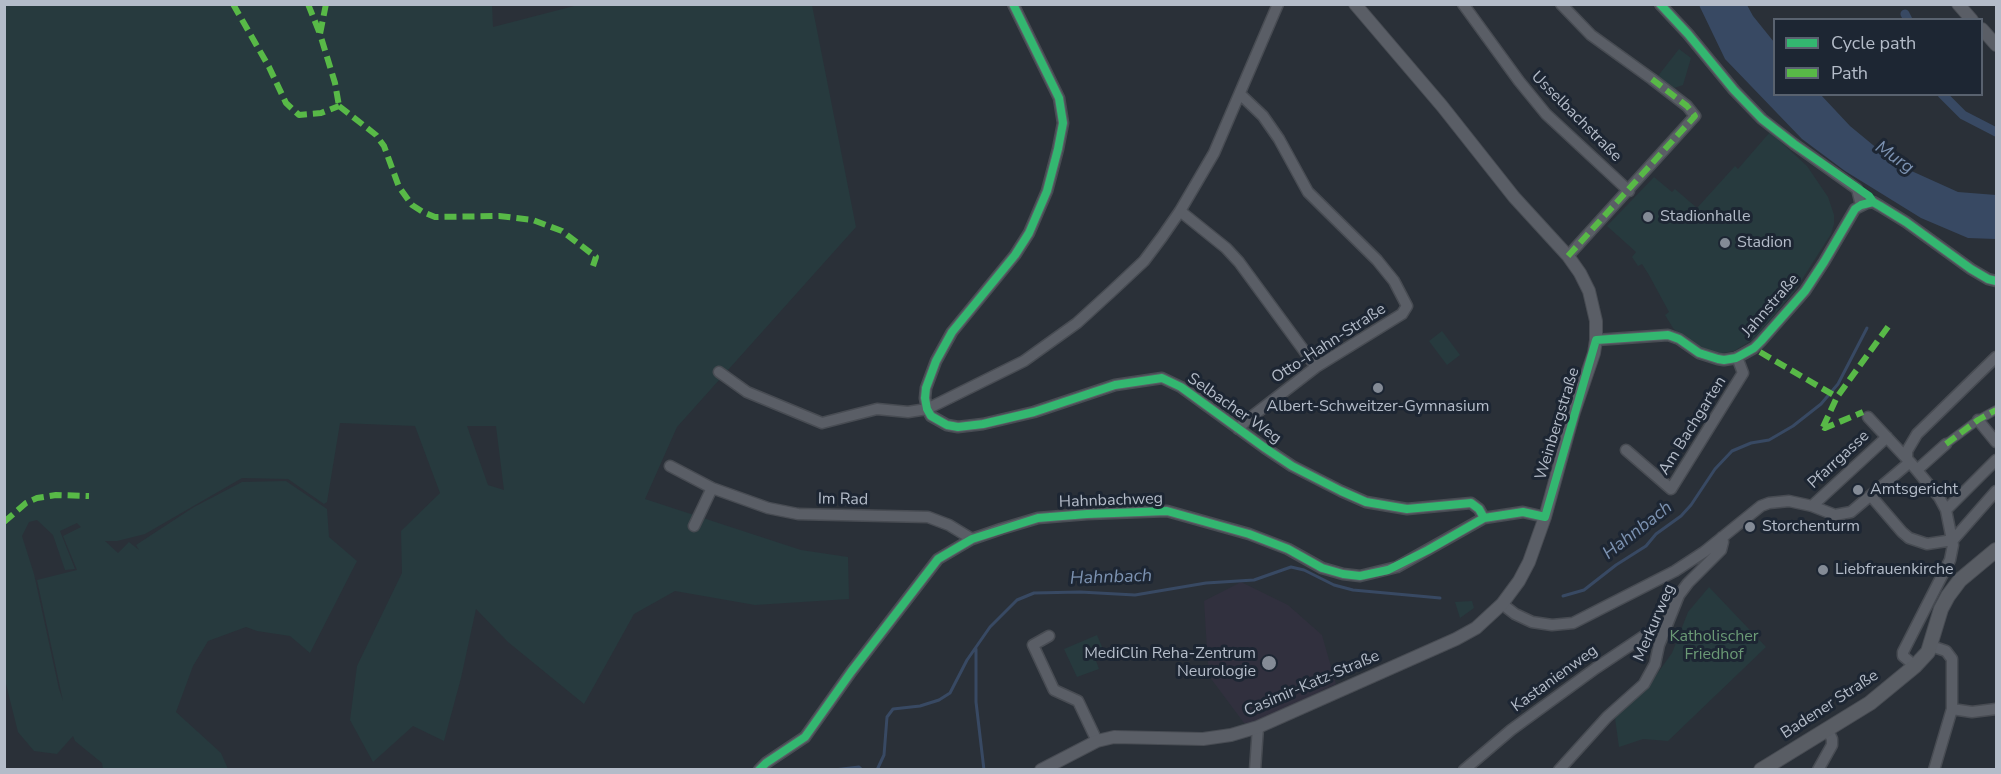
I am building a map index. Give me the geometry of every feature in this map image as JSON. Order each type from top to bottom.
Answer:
[{"type":"main road","points":[[1931,646],[1941,609],[1948,596],[1960,580],[1996,550]]},
{"type":"main road","name":"Badener Straße","points":[[1761,770],[1870,703],[1915,666],[1931,646]]},
{"type":"street","points":[[927,409],[926,388],[936,361],[952,332],[1015,255],[1029,233],[1047,191],[1058,149],[1062,123],[1059,98],[1013,4]]},
{"type":"street","points":[[719,372],[747,392],[822,423],[878,409],[908,412],[927,409],[1024,362],[1062,335],[1144,261],[1180,212],[1214,153],[1241,95],[1278,4]]},
{"type":"street","name":"Weinbergstraße","points":[[1355,4],[1442,106],[1514,197],[1568,256],[1589,291],[1596,321],[1596,340],[1545,517],[1528,562],[1519,581],[1502,604],[1483,622],[1462,636]]},
{"type":"street","name":"Usselbachstraße","points":[[1463,4],[1546,114],[1629,191]]},
{"type":"street","points":[[1561,4],[1591,35],[1687,106],[1695,116],[1568,256]]},
{"type":"street","points":[[1660,4],[1762,119],[1857,189],[1861,205],[1873,202],[1906,222],[1971,269],[1988,279],[1996,280]]},
{"type":"street","points":[[1958,4],[1970,18]]},
{"type":"street","points":[[1983,30],[1996,45]]},
{"type":"street","name":"Otto-Hahn-Straße","points":[[1239,429],[1246,421],[1316,367],[1402,314],[1407,306],[1394,281],[1377,260],[1308,192],[1279,139],[1263,116],[1241,95]]},
{"type":"street","name":"Jahnstraße","points":[[1596,340],[1668,335],[1679,339],[1699,353],[1724,360],[1737,357],[1755,348],[1805,291],[1855,209],[1861,205]]},
{"type":"street","points":[[1180,212],[1226,248],[1316,367]]},
{"type":"street","name":"Am Bachgarten","points":[[1626,450],[1671,489],[1743,373],[1737,357]]},
{"type":"street","points":[[1911,464],[1907,451],[1917,434],[1996,357]]},
{"type":"street","name":"Selbacher Weg","points":[[927,409],[938,421],[947,425],[958,427],[983,424],[1034,412],[1115,385],[1162,378],[1181,387],[1292,466],[1366,502],[1407,509],[1471,503],[1479,508],[1484,518]]},
{"type":"street","points":[[1502,604],[1515,614],[1532,622],[1552,626],[1573,623],[1675,571],[1704,552],[1753,512],[1769,503],[1789,501],[1812,506],[1835,515],[1851,512],[1911,464],[1946,444],[1978,420],[1996,410]]},
{"type":"street","points":[[1868,417],[1911,464],[1946,510],[1953,540],[1950,560],[1903,652],[1903,656],[1915,666]]},
{"type":"street","points":[[1978,420],[1996,442]]},
{"type":"street","name":"Pfarrgasse","points":[[1812,506],[1887,437]]},
{"type":"street","points":[[1946,510],[1996,460]]},
{"type":"street","name":"Im Rad","points":[[670,466],[712,488],[768,507],[798,514],[928,517],[949,525],[972,539]]},
{"type":"street","points":[[694,526],[712,488]]},
{"type":"street","points":[[1870,496],[1891,522],[1909,538],[1927,544],[1953,540],[1996,491]]},
{"type":"street","name":"Hahnbachweg","points":[[759,770],[805,737],[851,672],[938,559],[972,539],[1038,518],[1167,511],[1249,534],[1288,549],[1322,568],[1360,576],[1397,567],[1484,518],[1522,512],[1545,517]]},
{"type":"street","name":"Merkurweg","points":[[1559,770],[1607,717],[1644,684],[1654,664],[1668,620],[1679,595],[1721,550],[1724,542],[1722,537]]},
{"type":"street","name":"Kastanienweg","points":[[1464,770],[1530,716],[1668,620]]},
{"type":"street","points":[[1049,636],[1033,645],[1054,690],[1078,701],[1097,741]]},
{"type":"street","name":"Casimir-Katz-Straße","points":[[1041,770],[1097,741],[1114,737],[1203,739],[1231,735],[1258,727],[1462,636]]},
{"type":"street","points":[[1931,646],[1946,651],[1952,659],[1952,710],[1934,770]]},
{"type":"street","points":[[1952,710],[1971,712],[1996,709]]},
{"type":"street","points":[[1256,770],[1258,727]]},
{"type":"street","points":[[1818,770],[1832,745],[1827,729]]},
{"type":"shaded area","name":"MediClin Reha-Zentrum Neurologie","points":[[1241,582],[1288,605],[1322,635],[1336,684],[1251,725],[1244,723],[1209,676],[1207,650],[1204,601]]},
{"type":"green space","points":[[492,4],[493,27],[578,5],[812,5],[856,227],[677,427],[645,499],[801,550],[848,557],[849,599],[755,605],[675,591],[634,614],[584,704],[508,642],[476,609],[444,741],[413,726],[373,762],[350,720],[357,666],[402,573],[401,531],[440,493],[415,426],[340,423],[327,502],[324,504],[288,479],[242,478],[145,534],[117,541],[105,541],[118,553],[129,542],[139,550],[136,545],[194,507],[242,482],[286,481],[327,509],[329,537],[357,561],[310,653],[290,636],[246,627],[208,641],[193,666],[176,712],[221,753],[228,769],[103,769],[102,763],[75,741],[73,736],[57,754],[34,751],[18,732],[4,676],[4,5]],"holes":[[[467,426],[496,426],[504,490],[488,485]],[[37,520],[53,535],[65,570],[75,569],[60,531],[77,523],[81,527],[63,536],[77,570],[37,580],[63,701],[34,574],[22,536],[29,522]]]},
{"type":"green space","points":[[1679,49],[1691,58],[1683,85],[1674,88],[1658,76]]},
{"type":"green space","name":"Stadion","points":[[1770,132],[1807,166],[1828,197],[1834,215],[1834,224],[1831,234],[1794,292],[1754,339],[1734,351],[1717,354],[1700,349],[1686,341],[1673,328],[1665,315],[1669,312],[1649,275],[1642,264],[1638,266],[1632,257],[1636,252],[1607,226],[1654,177],[1672,192],[1675,189],[1697,208],[1735,166],[1738,169]]},
{"type":"green space","points":[[1442,331],[1460,355],[1447,365],[1429,341]]},
{"type":"green space","name":"Katholischer Friedhof","points":[[1709,587],[1766,647],[1668,741],[1643,739],[1619,747],[1615,718],[1649,685],[1672,653],[1688,612]]},
{"type":"green space","points":[[1472,601],[1474,608],[1460,618],[1455,602]]},
{"type":"green space","points":[[1097,635],[1105,654],[1095,658],[1099,669],[1077,677],[1064,649]]},
{"type":"water","points":[[1699,5],[1747,5],[1773,41],[1773,96],[1822,96],[1850,126],[1896,164],[1958,192],[1996,195],[1996,239],[1968,238],[1921,218],[1845,171],[1802,139],[1725,59]]},
{"type":"waterway","points":[[1905,14],[1907,18]]},
{"type":"waterway","points":[[1944,96],[1963,115],[1996,132]]},
{"type":"waterway","name":"Hahnbach","points":[[1563,596],[1584,590],[1616,565],[1646,546],[1656,534],[1681,516],[1715,469],[1732,451],[1751,443],[1769,440],[1793,426],[1821,404],[1838,384],[1867,328]]},
{"type":"waterway","name":"Hahnbach","points":[[877,770],[884,755],[887,717],[893,709],[920,706],[939,700],[950,693],[967,660],[990,627],[1017,600],[1034,593],[1080,592],[1135,595],[1206,583],[1254,580],[1291,567],[1304,570],[1334,585],[1353,590],[1440,598]]},
{"type":"waterway","points":[[976,649],[976,702],[984,770]]},
{"type":"waterway","name":"Hahnbach","points":[[834,770],[859,767],[862,770]]},
{"type":"marked path","points":[[233,4],[269,67],[286,103],[299,115],[321,113],[339,106]]},
{"type":"marked path","points":[[308,4],[320,34]]},
{"type":"marked path","points":[[326,4],[320,34],[335,83],[339,106]]},
{"type":"marked path","points":[[1568,256],[1695,116],[1687,106],[1652,79]]},
{"type":"marked path","points":[[339,106],[376,135],[384,146],[399,187],[412,205],[423,212],[435,217],[499,216],[533,220],[562,231],[596,257],[593,266]]},
{"type":"marked path","points":[[1823,427],[1837,397],[1890,324]]},
{"type":"marked path","points":[[1760,352],[1837,397]]},
{"type":"marked path","points":[[1946,444],[1978,420],[1996,410]]},
{"type":"marked path","points":[[1823,427],[1863,412]]},
{"type":"marked path","points":[[4,522],[26,503],[37,498],[56,495],[89,496]]},
{"type":"cycle path","points":[[1013,4],[1059,98],[1063,123],[1058,149],[1047,191],[1029,233],[1015,255],[952,332],[936,361],[926,388],[925,398],[931,416],[947,425],[958,427],[983,424],[1034,412],[1115,385],[1162,378],[1181,387],[1292,466],[1366,502],[1407,509],[1471,503],[1479,509],[1484,518]]},
{"type":"cycle path","points":[[1660,4],[1762,119],[1869,196],[1873,202]]},
{"type":"cycle path","points":[[759,770],[805,737],[851,672],[938,559],[972,539],[1038,518],[1167,511],[1249,534],[1288,549],[1322,568],[1343,574],[1360,576],[1388,570],[1484,518],[1523,512],[1545,517],[1596,340],[1668,335],[1679,339],[1699,353],[1724,360],[1736,358],[1754,348],[1805,291],[1855,209],[1861,205],[1873,202],[1906,222],[1971,269],[1996,281]]},
{"type":"place","name":"Stadionhalle","points":[[1648,217]]},
{"type":"place","name":"Stadion","points":[[1725,243]]},
{"type":"place","name":"Albert-Schweitzer-Gymnasium","points":[[1378,388]]},
{"type":"place","name":"Amtsgericht","points":[[1858,490]]},
{"type":"place","name":"Storchenturm","points":[[1750,527]]},
{"type":"place","name":"Liebfrauenkirche","points":[[1823,570]]},
{"type":"place","name":"MediClin Reha-Zentrum Neurologie","points":[[1269,663]]},
{"type":"water label","name":"Murg","points":[[1894,158]]}]
